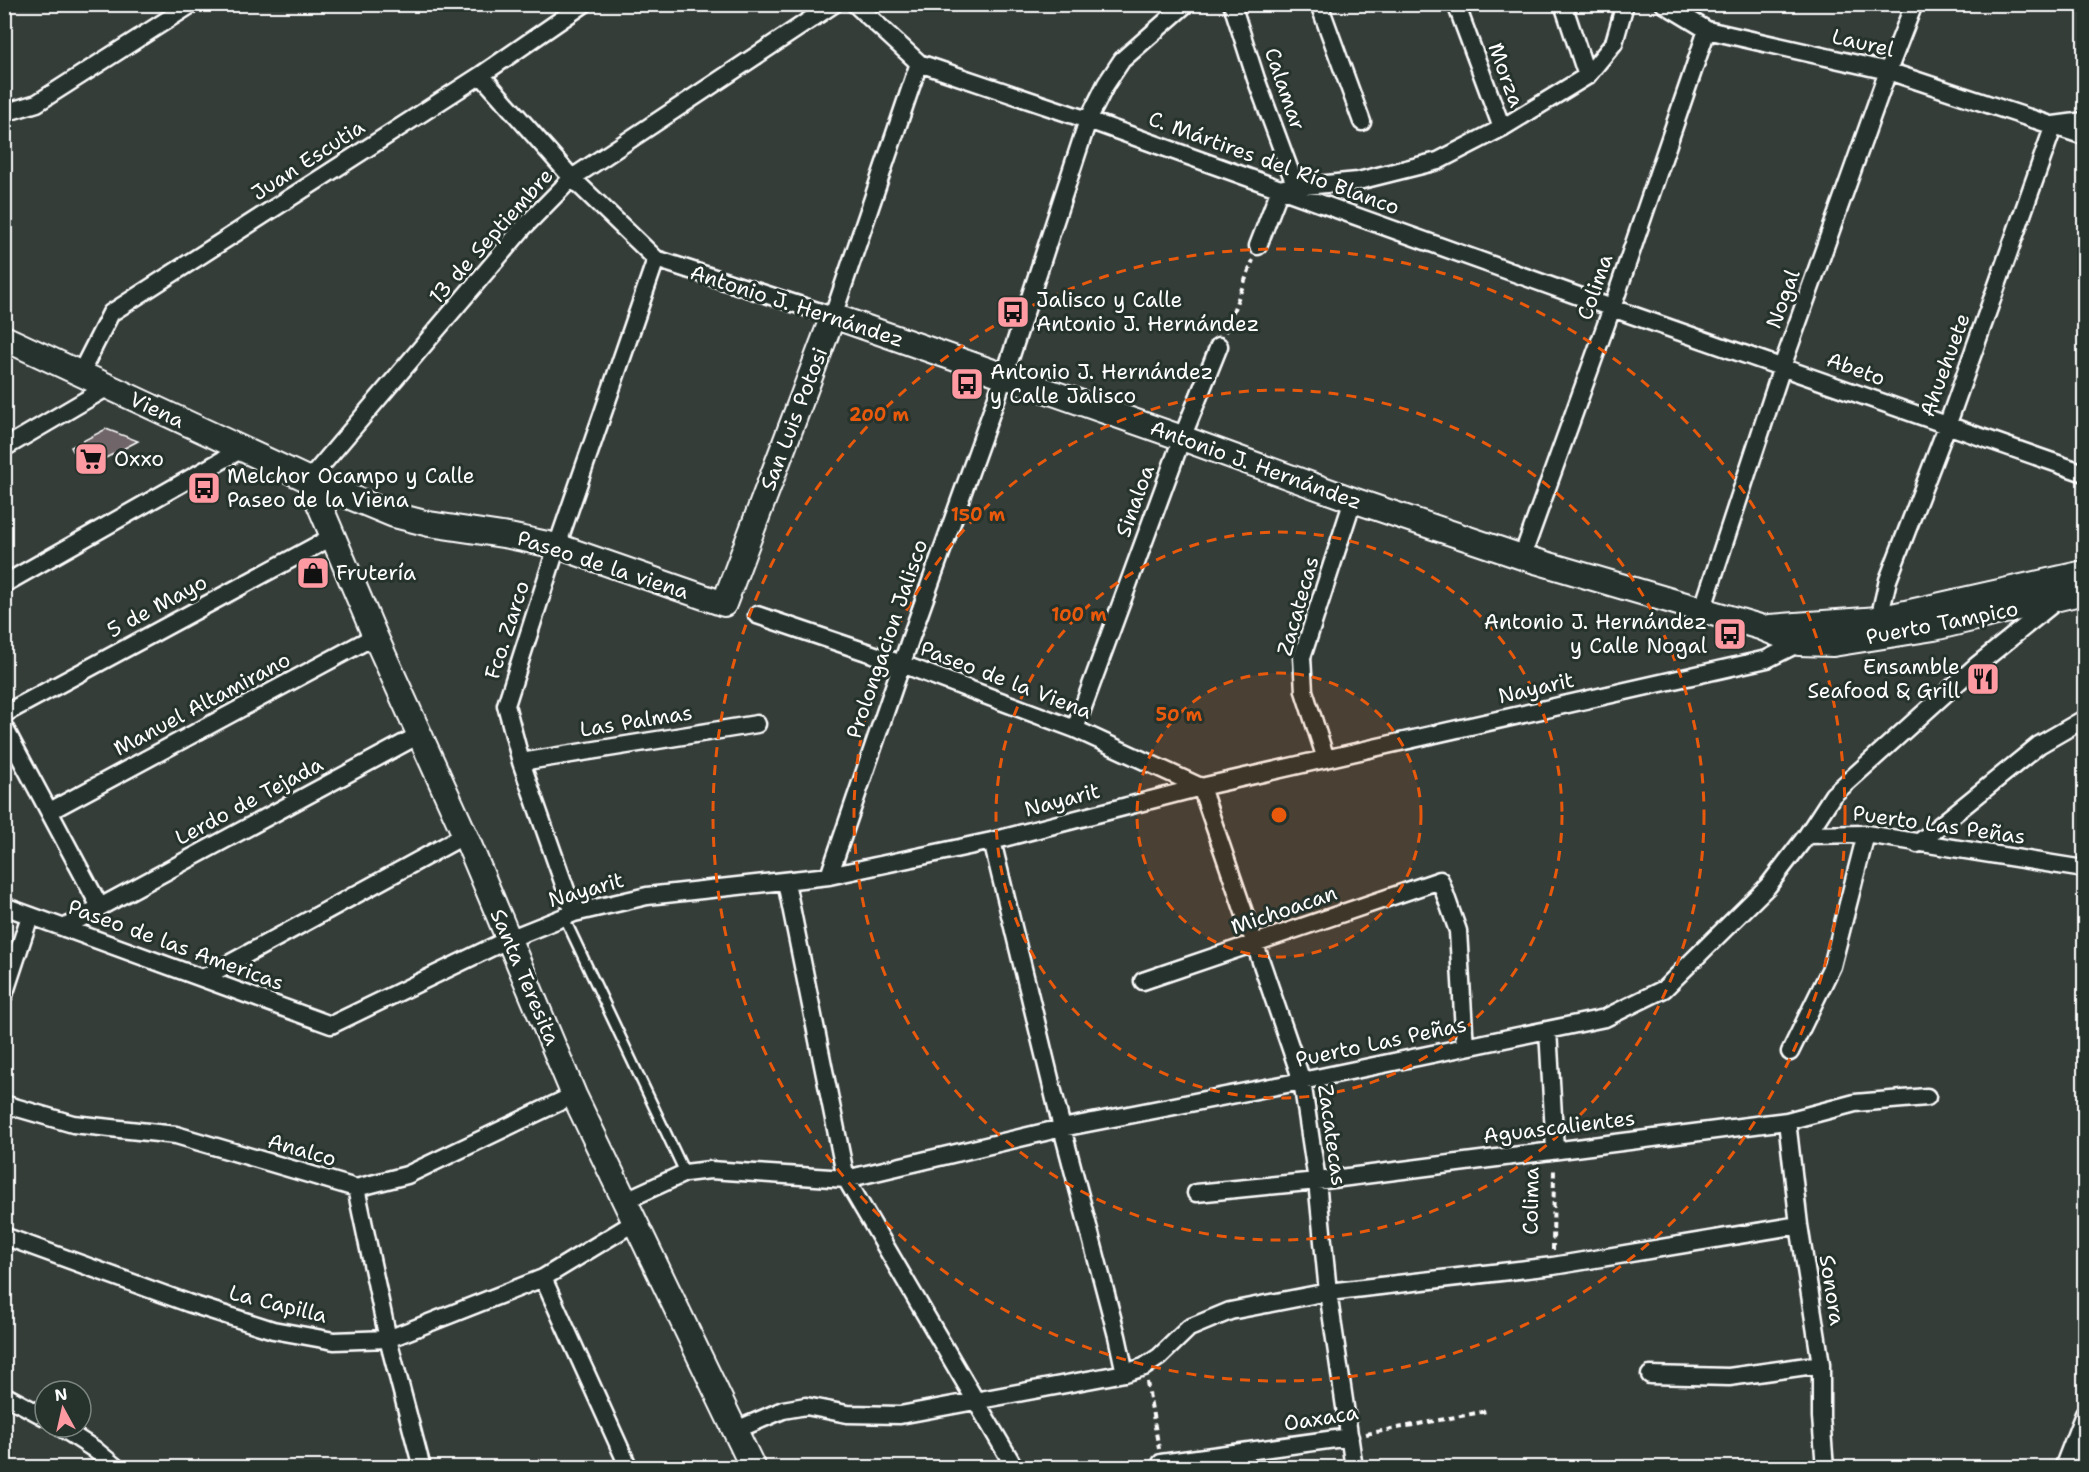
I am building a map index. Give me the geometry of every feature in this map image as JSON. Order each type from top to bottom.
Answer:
[{"type":"street","points":[[4,113],[37,103],[192,4]]},
{"type":"street","name":"Juan Escutia","points":[[80,374],[111,313],[481,75],[584,4]]},
{"type":"street","name":"13 de Septiembre","points":[[309,480],[523,228],[572,178],[834,4]]},
{"type":"street","points":[[855,4],[919,63]]},
{"type":"street","name":"Prolongacion Jalisco","points":[[830,876],[902,664],[1004,377],[1088,120],[1106,84],[1122,60],[1185,4]]},
{"type":"street","name":"Calamar","points":[[1232,4],[1288,188]]},
{"type":"street","points":[[1319,4],[1362,122]]},
{"type":"street","name":"Morza","points":[[1456,4],[1502,128]]},
{"type":"street","points":[[1563,4],[1587,76]]},
{"type":"street","points":[[1258,246],[1288,188],[1358,181],[1437,161],[1502,128],[1587,76],[1614,43],[1625,4]]},
{"type":"street","name":"Laurel","points":[[1664,4],[1707,30],[1887,70],[2085,136]]},
{"type":"street","name":"Nogal","points":[[1702,610],[1782,366],[1887,70],[1914,4]]},
{"type":"street","name":"Colima","points":[[1522,557],[1612,308],[1707,30]]},
{"type":"street","name":"C. Mártires del Río Blanco","points":[[919,63],[1288,188],[1612,308]]},
{"type":"street","name":"San Luis Potosi","points":[[724,604],[833,316],[919,63]]},
{"type":"street","name":"Antonio J. Hernández","points":[[481,75],[572,178],[656,259],[833,316],[1353,500],[1522,557],[1760,627],[1801,634]]},
{"type":"street","name":"Laurel","points":[[2054,125],[2085,121]]},
{"type":"street","name":"Ahuehuete","points":[[1879,619],[1888,580],[1947,426],[2054,125]]},
{"type":"street","name":"Fco. Zarco","points":[[569,915],[521,762],[506,705],[557,546],[656,259]]},
{"type":"street","name":"Abeto","points":[[1612,308],[2085,472]]},
{"type":"street","name":"Viena","points":[[4,339],[309,480]]},
{"type":"street","name":"Sinaloa","points":[[1075,729],[1182,438],[1219,346]]},
{"type":"street","points":[[4,448],[108,387]]},
{"type":"street","points":[[4,584],[242,449]]},
{"type":"street","name":"Santa Teresita","points":[[309,480],[418,735],[510,939],[574,1095],[753,1467]]},
{"type":"street","name":"Paseo de la viena","points":[[309,480],[394,515],[429,524],[557,546],[724,604]]},
{"type":"street","name":"Zacatecas","points":[[1326,759],[1304,691],[1302,657],[1353,500]]},
{"type":"street","name":"5 de Mayo","points":[[4,714],[332,537]]},
{"type":"street","name":"Puerto Tampico","points":[[1801,634],[2083,576]]},
{"type":"street","name":"Puerto Tampico","points":[[1801,634],[1833,644],[1934,628],[2061,598],[2083,576]]},
{"type":"street","points":[[1807,835],[1833,795],[1976,666],[2061,598]]},
{"type":"street","name":"Paseo de la Viena","points":[[757,615],[902,664],[1075,729],[1201,787]]},
{"type":"street","name":"Nayarit","points":[[332,1026],[510,939],[569,915],[646,896],[830,876],[992,841],[1201,787],[1767,659],[1801,634]]},
{"type":"street","name":"Manuel Altamirano","points":[[50,811],[375,636]]},
{"type":"street","points":[[1917,844],[2039,745],[2085,719]]},
{"type":"street","name":"Las Palmas","points":[[521,762],[757,724]]},
{"type":"street","points":[[4,727],[100,907]]},
{"type":"street","name":"Lerdo de Tejada","points":[[64,928],[418,735]]},
{"type":"street","name":"Zacatecas","points":[[1201,787],[1302,1081],[1317,1181],[1328,1292],[1354,1467]]},
{"type":"street","points":[[1790,1052],[1832,966],[1866,834]]},
{"type":"street","name":"Puerto Las Peñas","points":[[629,1212],[685,1173],[710,1170],[846,1179],[1062,1128],[1605,1018],[1664,989],[1767,886],[1807,835],[1866,834],[1917,844],[2085,869]]},
{"type":"street","points":[[202,978],[465,835]]},
{"type":"street","points":[[992,841],[1125,1373]]},
{"type":"street","name":"Michoacan","points":[[1143,981],[1440,880],[1458,931],[1465,1047]]},
{"type":"street","points":[[786,882],[846,1179],[1014,1467]]},
{"type":"street","name":"Paseo de las Americas","points":[[4,906],[332,1026]]},
{"type":"street","points":[[4,995],[30,916]]},
{"type":"street","name":"Colima","points":[[1548,1030],[1555,1150]]},
{"type":"street","name":"Analco","points":[[4,1104],[73,1124],[176,1135],[356,1188],[407,1175],[574,1095]]},
{"type":"street","name":"Aguascalientes","points":[[1196,1193],[1317,1181],[1787,1120],[1855,1103],[1927,1097]]},
{"type":"street","name":"Sonora","points":[[1787,1120],[1799,1225],[1821,1364],[1821,1417],[1825,1467]]},
{"type":"street","points":[[356,1188],[388,1339],[422,1467]]},
{"type":"street","name":"La Capilla","points":[[4,1236],[188,1303],[273,1330],[334,1341],[388,1339],[543,1278],[629,1212]]},
{"type":"street","points":[[736,1430],[783,1410],[806,1406],[847,1414],[900,1414],[1125,1373],[1144,1367],[1159,1357],[1189,1328],[1230,1311],[1328,1292],[1552,1266],[1799,1225]]},
{"type":"street","points":[[543,1278],[628,1467]]},
{"type":"street","points":[[1650,1375],[1729,1377],[1821,1364]]},
{"type":"street","points":[[4,1395],[33,1411]]},
{"type":"street","points":[[2063,1467],[2085,1414]]},
{"type":"street","name":"Oaxaca","points":[[1161,1463],[1350,1437]]},
{"type":"street","points":[[79,1439],[117,1467]]},
{"type":"lane","points":[[569,915],[685,1173]]},
{"type":"path","points":[[1219,346],[1258,246]]},
{"type":"path","name":"Colima","points":[[1552,1266],[1555,1150]]},
{"type":"path","points":[[1144,1367],[1161,1463]]},
{"type":"path","name":"Oaxaca","points":[[1350,1437],[1486,1411]]},
{"type":"building","name":"Oxxo","points":[[106,429],[138,441],[83,470],[71,447]]},
{"type":"place","name":"Jalisco y Calle Antonio J. Hernández","points":[[1013,312]]},
{"type":"place","name":"Antonio J. Hernández y Calle Jalisco","points":[[967,384]]},
{"type":"place","name":"Oxxo","points":[[91,459]]},
{"type":"place","name":"Melchor Ocampo y Calle Paseo de la Viena","points":[[204,488]]},
{"type":"place","name":"Frutería","points":[[313,573]]},
{"type":"place","name":"Antonio J. Hernández y Calle Nogal","points":[[1730,634]]},
{"type":"place","name":"Ensamble Seafood & Grill","points":[[1983,679]]}]
